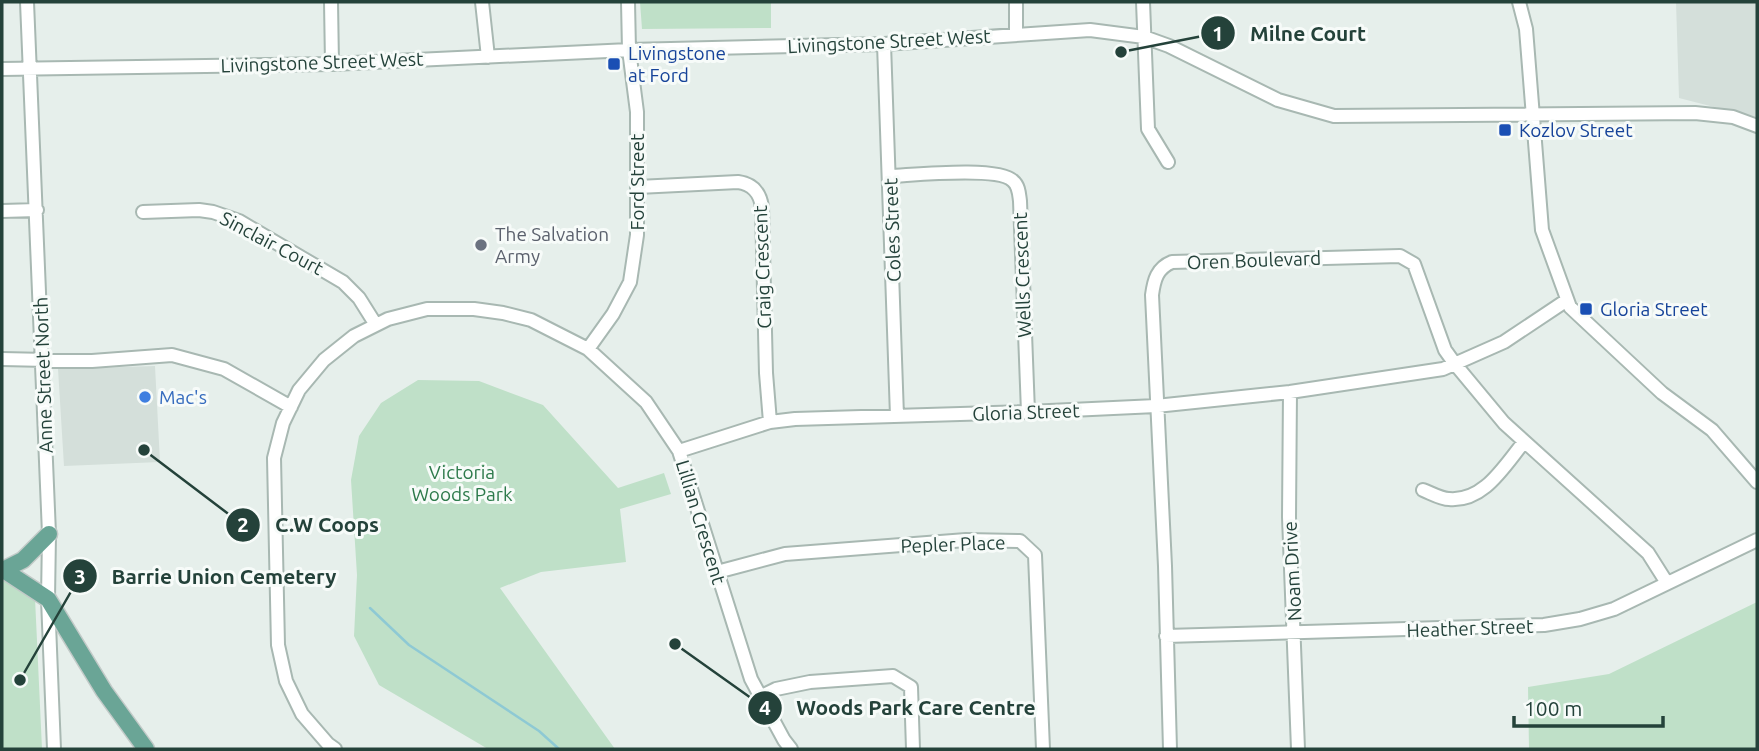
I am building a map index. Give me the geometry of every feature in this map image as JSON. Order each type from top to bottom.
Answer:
[{"type":"main road","points":[[2,570],[23,560],[49,534]]},
{"type":"main road","points":[[2,570],[48,599],[104,691],[146,749]]},
{"type":"street","name":"Anne Street North","points":[[27,2],[49,534],[48,599],[54,749]]},
{"type":"street","points":[[331,2],[332,64]]},
{"type":"street","points":[[482,2],[488,57]]},
{"type":"street","name":"Ford Street","points":[[588,349],[613,314],[630,282],[637,235],[637,112],[629,50],[628,2]]},
{"type":"street","points":[[1016,2],[1016,35]]},
{"type":"street","points":[[1143,2],[1148,129],[1168,162]]},
{"type":"street","points":[[1519,2],[1526,29],[1542,230],[1570,307],[1662,393],[1712,430],[1757,481]]},
{"type":"street","name":"Livingstone Street West","points":[[2,69],[332,64],[629,50],[884,44],[1090,30],[1144,37],[1187,53],[1278,100],[1335,116],[1695,113],[1733,117],[1757,126]]},
{"type":"street","name":"Coles Street","points":[[884,44],[897,416]]},
{"type":"street","name":"Wells Crescent","points":[[890,176],[996,172],[1014,181],[1019,190],[1020,201],[1028,412]]},
{"type":"street","name":"Craig Crescent","points":[[638,187],[738,182],[749,185],[759,194],[762,206],[766,373],[770,422]]},
{"type":"street","points":[[2,211],[37,210]]},
{"type":"street","name":"Sinclair Court","points":[[143,212],[199,210],[239,221],[343,282],[359,298],[376,325]]},
{"type":"street","name":"Oren Boulevard","points":[[1170,749],[1153,285],[1161,268],[1172,262],[1400,256],[1414,264],[1444,350],[1455,364],[1504,423],[1648,552],[1667,583]]},
{"type":"street","name":"Gloria Street","points":[[679,451],[770,422],[824,417],[1156,406],[1290,392],[1443,369],[1504,342],[1567,300]]},
{"type":"street","name":"Lillian Crescent","points":[[335,749],[302,715],[286,681],[278,645],[274,458],[290,407],[299,390],[324,360],[354,336],[388,319],[427,309],[474,309],[531,320],[588,349],[646,402],[679,451],[751,679],[791,749]]},
{"type":"street","points":[[2,359],[92,361],[172,355],[224,369],[290,407]]},
{"type":"street","name":"Noam Drive","points":[[1290,392],[1289,517],[1298,749]]},
{"type":"street","points":[[1423,490],[1448,499],[1475,496],[1492,482],[1524,442]]},
{"type":"street","name":"Pepler Place","points":[[717,572],[785,554],[966,540],[1020,541],[1035,555],[1042,749]]},
{"type":"street","name":"Heather Street","points":[[1166,636],[1544,625],[1580,619],[1614,608],[1757,540]]},
{"type":"street","points":[[762,696],[776,689],[810,682],[893,676],[911,687],[913,749]]},
{"type":"shaded area","points":[[1676,2],[1757,2],[1757,118],[1679,98]]},
{"type":"shaded area","points":[[155,366],[160,462],[64,466],[58,369]]},
{"type":"green space","points":[[640,2],[771,2],[771,28],[642,29]]},
{"type":"green space","name":"Victoria Woods Park","points":[[418,380],[479,381],[543,405],[618,488],[664,473],[671,494],[620,509],[626,562],[541,572],[500,588],[615,749],[488,749],[379,685],[354,636],[357,575],[351,480],[359,436],[381,403]]},
{"type":"green space","points":[[2,578],[35,598],[42,749],[2,749]]},
{"type":"green space","points":[[1757,602],[1757,749],[1529,749],[1528,687],[1609,674]]},
{"type":"waterway","points":[[370,608],[409,645],[539,731],[559,749]]},
{"type":"place","name":"Milne Court","points":[[1121,52]]},
{"type":"place","name":"Livingstone at Ford","points":[[614,64]]},
{"type":"place","name":"Kozlov Street","points":[[1505,130]]},
{"type":"place","name":"The Salvation Army","points":[[481,245]]},
{"type":"place","name":"Gloria Street","points":[[1586,309]]},
{"type":"place","name":"Mac's","points":[[145,397]]},
{"type":"place","name":"C.W Coops","points":[[144,450]]},
{"type":"place","name":"Woods Park Care Centre","points":[[675,644]]},
{"type":"place","name":"Barrie Union Cemetery","points":[[20,680]]}]
